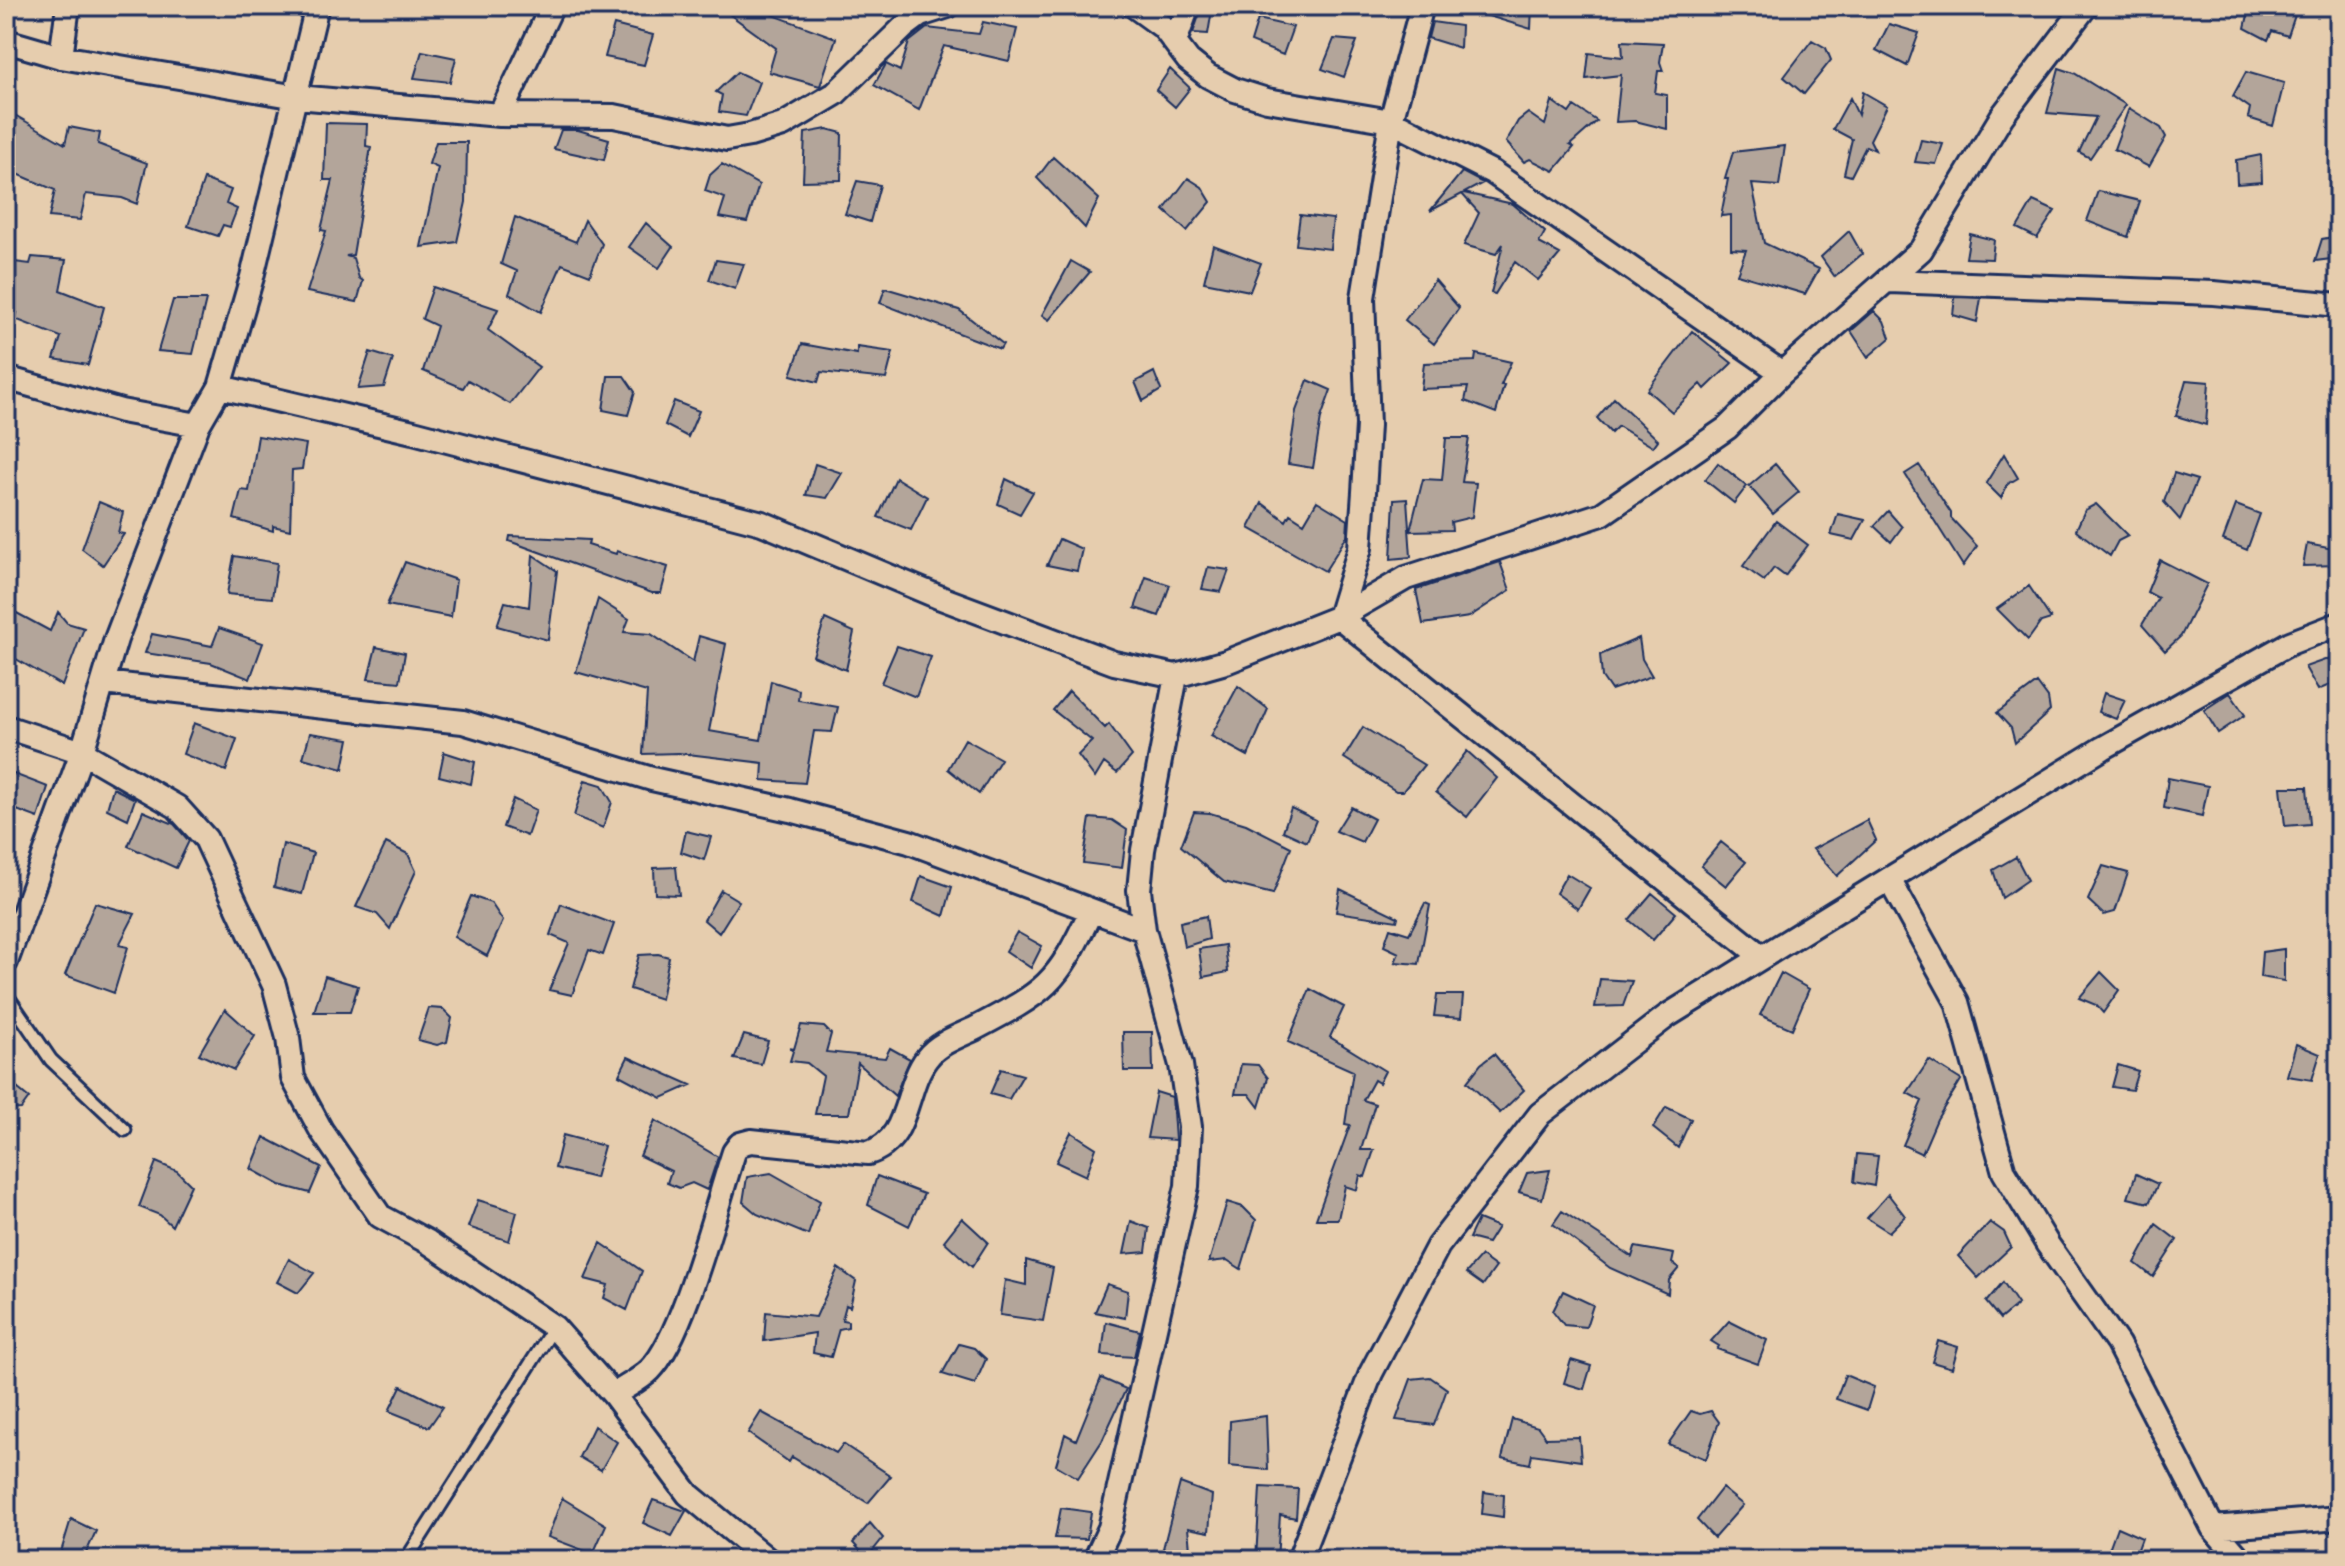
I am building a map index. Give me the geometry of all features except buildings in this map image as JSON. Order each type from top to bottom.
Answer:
[{"type":"street","points":[[61,57],[68,6]]},
{"type":"street","points":[[6,962],[82,752],[116,639],[198,425],[220,387],[252,277],[317,6]]},
{"type":"street","points":[[500,115],[552,6]]},
{"type":"street","points":[[6,41],[61,57],[297,97],[500,115],[614,116],[727,139],[783,125],[835,94],[912,21],[948,6]]},
{"type":"street","points":[[1134,6],[1163,27],[1188,60],[1208,76],[1235,90],[1267,100],[1391,121],[1492,172],[1782,373]]},
{"type":"street","points":[[1175,42],[1188,6]]},
{"type":"street","points":[[1339,617],[1360,548],[1368,425],[1363,298],[1391,121],[1422,6]]},
{"type":"street","points":[[220,387],[413,432],[762,523],[941,598],[1114,663],[1176,676],[1226,662],[1339,617],[1406,578],[1602,514],[1727,428],[1782,373],[1921,250],[2002,116],[2086,6]]},
{"type":"street","points":[[1889,281],[2214,293],[2339,305]]},
{"type":"street","points":[[6,378],[121,411],[198,425]]},
{"type":"street","points":[[1339,617],[1762,957]]},
{"type":"street","points":[[1299,1560],[1371,1373],[1447,1234],[1540,1114],[1667,1016],[1889,879],[2103,748],[2290,643],[2339,624]]},
{"type":"street","points":[[1095,1560],[1110,1528],[1187,1186],[1190,1127],[1181,1065],[1144,930],[1139,890],[1143,850],[1176,676]]},
{"type":"street","points":[[103,683],[463,722],[652,779],[790,810],[909,842],[1144,930]]},
{"type":"street","points":[[6,727],[82,752],[177,807],[206,839],[274,985],[288,1038],[293,1078],[321,1130],[380,1216],[428,1242],[554,1327],[614,1395],[688,1494],[768,1560]]},
{"type":"street","points":[[1889,879],[1957,1002],[2004,1172],[2048,1245],[2118,1344],[2213,1528],[2241,1560]]},
{"type":"street","points":[[614,1395],[650,1370],[668,1343],[692,1283],[734,1152],[740,1144],[751,1141],[868,1153],[881,1149],[894,1139],[926,1058],[960,1036],[1029,1000],[1054,980],[1070,956],[1091,911]]},
{"type":"street","points":[[2213,1528],[2339,1518]]},
{"type":"lane","points":[[6,994],[51,1060],[125,1130]]},
{"type":"lane","points":[[406,1560],[554,1327]]}]
